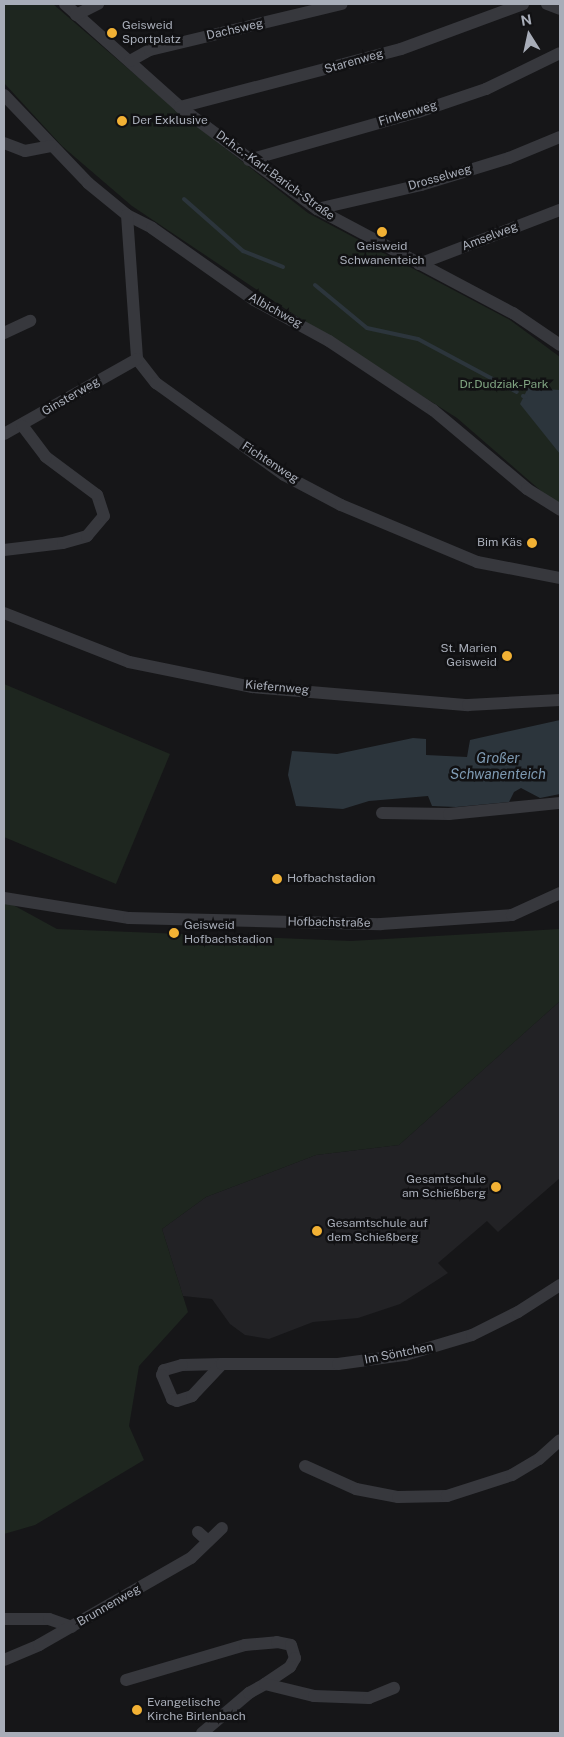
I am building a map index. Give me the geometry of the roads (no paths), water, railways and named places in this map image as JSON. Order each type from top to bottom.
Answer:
[{"type":"street","name":"Dr.h.c.-Karl-Barich-Straße","points":[[65,4],[180,107],[317,209],[513,313],[560,345]]},
{"type":"street","points":[[76,15],[98,4]]},
{"type":"street","name":"Dachsweg","points":[[130,61],[158,48],[342,4]]},
{"type":"street","name":"Starenweg","points":[[180,107],[392,51],[466,28],[523,4]]},
{"type":"street","points":[[547,4],[560,9]]},
{"type":"street","name":"Finkenweg","points":[[249,160],[418,112],[486,89],[560,53]]},
{"type":"street","name":"Albichweg","points":[[4,95],[51,146],[88,182],[127,215],[152,228],[254,300],[330,340],[433,410],[528,489],[560,510]]},
{"type":"street","name":"Drosselweg","points":[[317,209],[421,185],[509,158],[560,137]]},
{"type":"street","points":[[4,143],[25,150],[51,146]]},
{"type":"street","name":"Amselweg","points":[[419,264],[560,210]]},
{"type":"street","points":[[127,215],[138,359]]},
{"type":"street","points":[[4,333],[30,321]]},
{"type":"street","name":"Ginsterweg","points":[[4,434],[23,426],[138,359]]},
{"type":"street","name":"Fichtenweg","points":[[138,359],[156,383],[250,451],[284,475],[341,505],[477,562],[560,578]]},
{"type":"street","points":[[4,550],[63,543],[87,536],[104,516],[97,495],[46,458],[23,426]]},
{"type":"street","name":"Kiefernweg","points":[[4,613],[130,662],[252,687],[468,706],[523,704],[560,700]]},
{"type":"street","points":[[382,813],[449,814],[560,803]]},
{"type":"street","name":"Hofbachstraße","points":[[4,898],[129,918],[381,924],[512,915],[560,893]]},
{"type":"street","name":"Im Söntchen","points":[[222,1364],[192,1396],[177,1401],[172,1399],[162,1375],[164,1370],[182,1365],[222,1364],[338,1364],[384,1360],[430,1349],[472,1335],[518,1312],[560,1285]]},
{"type":"street","points":[[305,1466],[356,1489],[398,1497],[447,1496],[512,1475],[539,1458],[560,1440]]},
{"type":"street","name":"Brunnenweg","points":[[4,1660],[72,1627],[192,1558],[222,1528]]},
{"type":"street","points":[[198,1532],[208,1541]]},
{"type":"street","points":[[4,1620],[49,1620],[72,1627]]},
{"type":"street","points":[[126,1680],[245,1645],[277,1642],[291,1645],[295,1658],[290,1667],[249,1693],[202,1733]]},
{"type":"street","points":[[265,1684],[314,1696],[370,1698],[394,1688]]},
{"type":"water","points":[[528,388],[560,390],[560,454],[520,404]]},
{"type":"water","name":"Großer Schwanenteich","points":[[560,720],[560,794],[540,798],[521,788],[514,792],[509,802],[456,807],[432,806],[428,796],[369,801],[343,809],[296,806],[288,775],[292,751],[337,754],[413,738],[426,739],[426,755],[467,757],[470,740]]},
{"type":"waterway","points":[[184,199],[243,251],[283,267]]},
{"type":"waterway","points":[[315,285],[367,328],[418,339],[517,392]]},
{"type":"place","name":"Geisweid Sportplatz","points":[[112,33]]},
{"type":"place","name":"Der Exklusive","points":[[122,121]]},
{"type":"place","name":"Geisweid Schwanenteich","points":[[382,232]]},
{"type":"place","name":"Bim Käs","points":[[532,543]]},
{"type":"place","name":"St. Marien Geisweid","points":[[507,656]]},
{"type":"place","name":"Hofbachstadion","points":[[277,879]]},
{"type":"place","name":"Geisweid Hofbachstadion","points":[[174,933]]},
{"type":"place","name":"Gesamtschule am Schießberg","points":[[496,1187]]},
{"type":"place","name":"Gesamtschule auf dem Schießberg","points":[[317,1231]]},
{"type":"place","name":"Evangelische Kirche Birlenbach","points":[[137,1710]]},
{"type":"park label","name":"Dr.Dudziak-Park","points":[[504,385]]}]
